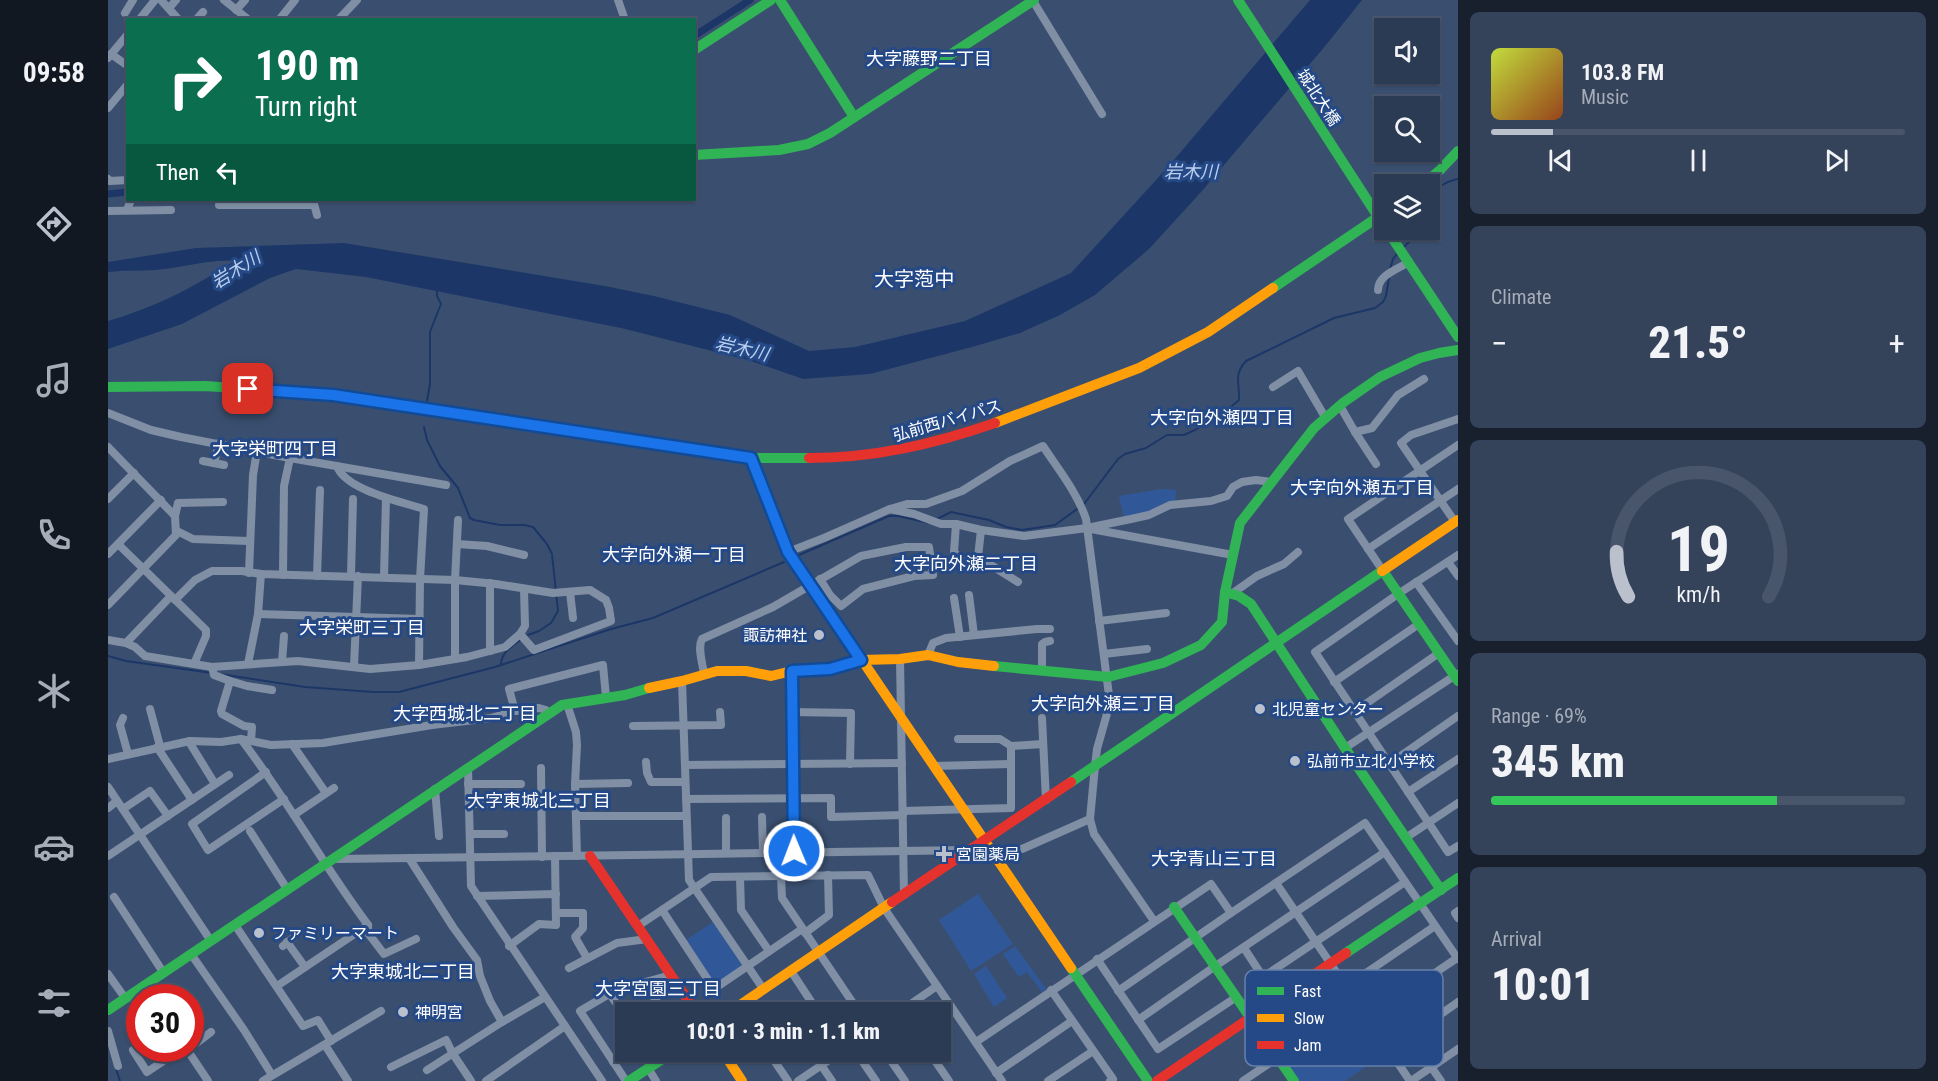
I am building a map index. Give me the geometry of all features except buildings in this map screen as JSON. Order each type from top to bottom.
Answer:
[{"type":"street","points":[[125,13],[133,0]]},
{"type":"street","points":[[141,18],[155,0]]},
{"type":"street","points":[[161,0],[170,7],[178,18]]},
{"type":"street","points":[[170,7],[176,0]]},
{"type":"street","points":[[224,0],[246,18]]},
{"type":"street","points":[[236,10],[245,0]]},
{"type":"street","points":[[281,18],[295,0]]},
{"type":"street","points":[[340,18],[357,0]]},
{"type":"street","points":[[618,0],[624,18]]},
{"type":"street","points":[[696,49],[771,0]]},
{"type":"street","points":[[780,0],[854,117]]},
{"type":"street","name":"城北大橋","points":[[1238,0],[1374,207]]},
{"type":"street","points":[[696,155],[779,150],[808,144],[830,133],[1033,1],[1102,114]]},
{"type":"street","points":[[198,18],[203,12]]},
{"type":"street","points":[[126,36],[110,56],[126,65]]},
{"type":"street","points":[[108,108],[126,86]]},
{"type":"street","points":[[1435,174],[1458,151]]},
{"type":"street","points":[[108,179],[126,180]]},
{"type":"street","points":[[127,210],[131,201]]},
{"type":"street","points":[[219,205],[314,202],[317,215]]},
{"type":"street","points":[[108,211],[171,210]]},
{"type":"street","name":"弘前西バイパス","points":[[108,387],[205,386],[333,395],[751,458],[825,459],[895,451],[925,445],[1024,413],[1139,368],[1226,320],[1374,225]]},
{"type":"street","points":[[1394,240],[1458,337]]},
{"type":"street","points":[[1378,290],[1378,284],[1382,278],[1409,262]]},
{"type":"street","points":[[146,984],[435,789],[548,714],[567,704],[625,695],[717,671],[746,671],[771,676],[792,671],[830,669],[861,660],[900,659],[928,654],[958,662],[1108,677],[1163,663],[1185,654],[1201,645],[1222,622],[1240,524],[1324,417],[1379,378],[1406,363],[1443,351],[1458,350]]},
{"type":"street","points":[[1273,387],[1298,371],[1324,417]]},
{"type":"street","points":[[1355,432],[1372,428],[1398,395],[1424,379]]},
{"type":"street","points":[[1340,406],[1376,464]]},
{"type":"street","points":[[108,413],[151,430],[290,458],[446,485]]},
{"type":"street","points":[[745,1002],[971,850],[988,844],[1095,766],[1457,521],[1401,443],[1411,435],[1458,419]]},
{"type":"street","points":[[214,463],[219,443]]},
{"type":"street","points":[[1345,748],[1457,676],[1348,519],[1458,445]]},
{"type":"street","points":[[788,552],[890,509],[907,504],[926,504],[962,491],[1010,461],[1042,446],[1082,507],[1108,677],[1110,703],[1097,749],[1089,819],[1094,834],[1154,921]]},
{"type":"street","points":[[108,447],[175,516]]},
{"type":"street","points":[[249,573],[253,475],[257,451]]},
{"type":"street","points":[[283,575],[284,486],[290,458]]},
{"type":"street","points":[[704,675],[700,648],[702,639],[773,607],[815,582],[861,556],[906,547],[929,547],[933,575],[914,576],[863,589],[842,606],[815,582],[788,552],[751,458]]},
{"type":"street","points":[[203,461],[224,465]]},
{"type":"street","points":[[337,466],[340,473],[352,483],[386,498],[424,509],[419,665]]},
{"type":"street","points":[[108,499],[134,473]]},
{"type":"street","points":[[890,509],[914,514],[941,524],[956,524],[1024,536],[1087,528],[1149,515],[1170,504],[1211,501],[1227,496],[1233,487],[1242,482],[1256,480],[1272,482]]},
{"type":"street","points":[[1368,549],[1458,489]]},
{"type":"street","points":[[317,576],[320,490]]},
{"type":"street","points":[[384,578],[386,498]]},
{"type":"street","points":[[353,499],[356,616],[354,666]]},
{"type":"street","points":[[160,500],[112,548],[144,569],[206,630],[206,636],[194,664]]},
{"type":"street","points":[[108,605],[176,535],[175,516],[178,503],[223,502]]},
{"type":"street","points":[[455,659],[454,580],[458,520]]},
{"type":"street","points":[[956,524],[954,552],[963,561]]},
{"type":"street","points":[[1087,528],[1233,555]]},
{"type":"street","points":[[981,530],[978,557],[1018,582]]},
{"type":"street","points":[[177,531],[193,539],[249,541]]},
{"type":"street","points":[[457,544],[487,546],[524,555]]},
{"type":"street","points":[[1229,592],[1284,564],[1298,552]]},
{"type":"street","points":[[1458,555],[1315,652],[1448,852],[1458,846]]},
{"type":"street","points":[[1448,562],[1458,576]]},
{"type":"street","points":[[126,643],[173,598],[203,574],[212,571],[454,580],[555,593],[590,590],[606,600],[609,608],[611,621],[534,650],[520,634]]},
{"type":"street","points":[[248,664],[258,614],[261,574]]},
{"type":"street","points":[[815,582],[861,660],[1148,1081]]},
{"type":"street","points":[[1416,582],[1458,641]]},
{"type":"street","points":[[490,583],[490,651]]},
{"type":"street","points":[[213,671],[248,664],[298,661],[370,669],[419,665],[490,651],[505,646],[520,634],[525,626],[524,589]]},
{"type":"street","points":[[570,592],[573,618]]},
{"type":"street","points":[[1229,592],[1244,597],[1251,604],[1441,890]]},
{"type":"street","points":[[969,595],[974,635]]},
{"type":"street","points":[[954,598],[960,637]]},
{"type":"street","points":[[1099,621],[1166,613]]},
{"type":"street","points":[[258,614],[420,619]]},
{"type":"street","points":[[1334,682],[1419,624]]},
{"type":"street","points":[[928,654],[933,643],[946,638],[1050,629]]},
{"type":"street","points":[[282,662],[284,636]]},
{"type":"street","points":[[108,640],[135,646],[145,656],[194,664],[230,681],[272,690]]},
{"type":"street","points":[[1042,671],[1041,644],[1050,641]]},
{"type":"street","points":[[1104,654],[1147,649]]},
{"type":"street","points":[[1354,712],[1439,653]]},
{"type":"street","points":[[900,659],[904,895]]},
{"type":"street","points":[[515,711],[509,689],[603,665],[606,697]]},
{"type":"street","points":[[792,671],[794,851]]},
{"type":"street","points":[[230,681],[222,714],[244,726],[252,727],[251,741]]},
{"type":"street","points":[[682,681],[689,880],[764,990]]},
{"type":"street","points":[[567,704],[576,732],[577,745],[575,784],[577,856]]},
{"type":"street","points":[[108,759],[190,741],[221,742],[241,739],[271,745],[323,743],[491,718],[515,711],[539,708],[546,710],[548,714]]},
{"type":"street","points":[[150,709],[158,747],[192,800]]},
{"type":"street","points":[[633,726],[721,725],[720,712]]},
{"type":"street","points":[[793,712],[852,713],[850,764]]},
{"type":"street","points":[[1389,764],[1458,716]]},
{"type":"street","points":[[123,718],[120,724],[128,754]]},
{"type":"street","points":[[1042,718],[1046,800]]},
{"type":"street","points":[[241,739],[294,815],[330,861],[368,925],[368,933],[384,954],[416,939]]},
{"type":"street","points":[[958,739],[1000,739],[1011,746],[1043,744]]},
{"type":"street","points":[[190,741],[215,784]]},
{"type":"street","points":[[292,744],[326,793]]},
{"type":"street","points":[[686,799],[831,798],[831,816],[1011,808],[1011,746]]},
{"type":"street","points":[[1408,792],[1458,759]]},
{"type":"street","points":[[646,762],[651,782],[685,782]]},
{"type":"street","points":[[685,765],[902,763]]},
{"type":"street","points":[[934,766],[1011,764]]},
{"type":"street","points":[[468,768],[471,886],[509,946],[602,1081]]},
{"type":"street","points":[[541,768],[542,857]]},
{"type":"street","points":[[266,772],[192,824],[207,849],[284,799]]},
{"type":"street","points":[[108,856],[229,775]]},
{"type":"street","points":[[468,784],[516,781]]},
{"type":"street","points":[[575,784],[628,783]]},
{"type":"street","points":[[108,787],[211,940]]},
{"type":"street","points":[[294,815],[334,788]]},
{"type":"street","points":[[435,789],[442,825],[440,836]]},
{"type":"street","points":[[123,809],[150,791],[168,816]]},
{"type":"street","points":[[108,808],[117,801]]},
{"type":"street","points":[[1407,837],[1458,803]]},
{"type":"street","points":[[469,804],[493,804]]},
{"type":"street","points":[[577,816],[686,816]]},
{"type":"street","points":[[762,817],[763,852]]},
{"type":"street","points":[[726,818],[726,852]]},
{"type":"street","points":[[988,844],[1022,849],[1089,819]]},
{"type":"street","points":[[1118,991],[1365,823],[1458,958],[1440,970]]},
{"type":"street","points":[[250,831],[287,890]]},
{"type":"street","points":[[470,834],[504,834]]},
{"type":"street","points":[[330,861],[726,852],[971,850]]},
{"type":"street","points":[[1138,1020],[1385,852]]},
{"type":"street","points":[[509,946],[539,924],[556,925],[555,856]]},
{"type":"street","points":[[590,856],[689,1002]]},
{"type":"street","points":[[409,858],[477,960],[489,1001],[502,1022]]},
{"type":"street","points":[[662,910],[714,989],[769,951],[829,915],[828,875]]},
{"type":"street","points":[[638,926],[711,877],[868,875],[884,908],[1002,1081]]},
{"type":"street","points":[[781,876],[782,898],[852,1002]]},
{"type":"street","points":[[740,877],[741,910],[769,951]]},
{"type":"street","points":[[1322,970],[1458,878]]},
{"type":"street","points":[[1274,970],[1405,882]]},
{"type":"street","points":[[1276,883],[1335,970]]},
{"type":"street","points":[[976,1042],[1211,884],[1231,913]]},
{"type":"street","points":[[477,896],[556,894]]},
{"type":"street","points":[[114,897],[163,972]]},
{"type":"street","points":[[1174,907],[1245,1012]]},
{"type":"street","points":[[1458,911],[1455,913],[1458,918]]},
{"type":"street","points":[[556,913],[583,913],[583,928],[575,937],[587,958]]},
{"type":"street","points":[[235,925],[303,1026],[318,1020],[348,1081]]},
{"type":"street","points":[[277,987],[368,925]]},
{"type":"street","points":[[1370,970],[1435,926]]},
{"type":"street","points":[[569,968],[617,943],[647,939]]},
{"type":"street","points":[[288,942],[305,967]]},
{"type":"street","points":[[1244,948],[1258,970]]},
{"type":"street","points":[[191,954],[272,1075]]},
{"type":"street","points":[[1097,959],[1158,1049],[1235,998]]},
{"type":"street","points":[[791,971],[811,1002]]},
{"type":"street","points":[[108,974],[125,998],[108,1010]]},
{"type":"street","points":[[657,1062],[628,1081],[580,1011],[609,993],[671,975]]},
{"type":"street","points":[[644,983],[657,1002]]},
{"type":"street","points":[[915,1002],[937,986]]},
{"type":"street","points":[[1051,990],[1113,1079],[1110,1081]]},
{"type":"street","points":[[609,993],[615,1002]]},
{"type":"street","points":[[427,1070],[545,997]]},
{"type":"street","points":[[1443,1013],[1458,1002]]},
{"type":"street","points":[[263,1081],[381,1011]]},
{"type":"street","points":[[996,1073],[1072,1021]]},
{"type":"street","points":[[1156,1081],[1245,1022]]},
{"type":"street","points":[[486,1081],[499,1077],[565,1026]]},
{"type":"street","points":[[108,1031],[118,1066]]},
{"type":"street","points":[[204,1037],[212,1032]]},
{"type":"street","points":[[391,1066],[446,1040],[471,1081]]},
{"type":"street","points":[[1443,1059],[1458,1049]]},
{"type":"street","points":[[1048,1081],[1093,1051]]},
{"type":"street","points":[[141,1062],[147,1072],[164,1062]]},
{"type":"street","points":[[196,1062],[208,1081]]},
{"type":"street","points":[[729,1062],[738,1079]]},
{"type":"street","points":[[775,1062],[788,1081]]},
{"type":"street","points":[[798,1081],[826,1062]]},
{"type":"street","points":[[863,1062],[876,1081]]},
{"type":"street","points":[[892,1062],[905,1081]]},
{"type":"street","points":[[936,1062],[949,1081]]},
{"type":"street","points":[[821,1065],[831,1081]]},
{"type":"street","points":[[1243,1081],[1265,1066]]},
{"type":"street","points":[[1283,1066],[1294,1081]]},
{"type":"street","points":[[1400,1066],[1410,1081],[1432,1067],[1441,1081]]},
{"type":"street","points":[[648,1068],[656,1081]]},
{"type":"shaded area","points":[[1161,489],[1176,490],[1175,502],[1148,513],[1124,518],[1119,496]]},
{"type":"shaded area","points":[[978,894],[1013,944],[971,971],[939,920]]},
{"type":"shaded area","points":[[713,922],[741,963],[741,968],[717,983],[714,982],[686,940]]},
{"type":"shaded area","points":[[1015,946],[1047,990],[1042,992],[1027,972],[1019,977],[1003,954]]},
{"type":"shaded area","points":[[986,966],[1007,998],[994,1007],[974,974]]},
{"type":"shaded area","points":[[1287,1066],[1367,1066],[1345,1081],[1298,1081]]},
{"type":"water","name":"岩木川","points":[[1310,0],[1362,0],[1202,191],[1149,249],[1095,295],[1060,315],[1020,333],[972,347],[870,374],[803,379],[748,360],[621,328],[366,277],[296,269],[270,278],[182,324],[108,349],[108,321],[173,296],[234,261],[214,261],[155,270],[108,272],[108,262],[196,248],[344,243],[654,296],[730,315],[809,351],[855,347],[965,321],[1071,273],[1167,168]]},
{"type":"waterway","points":[[696,35],[750,0]]},
{"type":"waterway","points":[[1440,187],[1458,179]]},
{"type":"waterway","points":[[108,194],[126,192]]},
{"type":"waterway","points":[[1404,247],[1411,240]]},
{"type":"waterway","points":[[1390,269],[1398,253]]},
{"type":"waterway","points":[[937,519],[951,512],[1022,530],[1055,525],[1084,504],[1118,459],[1125,454],[1146,448],[1167,435],[1184,435],[1195,430],[1239,400],[1238,375],[1246,361],[1334,318],[1375,308],[1383,302],[1386,296],[1389,278]]},
{"type":"waterway","points":[[427,401],[430,384],[430,332],[441,304],[437,290]]},
{"type":"waterway","points":[[424,427],[427,440],[440,466],[458,488],[470,518],[500,525],[533,527],[547,544],[552,554],[558,611],[551,623],[528,635]]},
{"type":"waterway","points":[[799,555],[889,516],[929,523]]},
{"type":"waterway","points":[[220,674],[305,687],[399,692],[495,667],[611,629],[653,618],[784,562]]},
{"type":"waterway","points":[[501,665],[505,654],[520,640]]},
{"type":"waterway","points":[[108,656],[126,661],[212,673]]},
{"type":"waterway","points":[[115,1066],[120,1081]]},
{"type":"traffic: fast","points":[[696,49],[771,0]]},
{"type":"traffic: fast","points":[[780,0],[854,117]]},
{"type":"traffic: fast","points":[[696,155],[779,150],[808,144],[830,133],[1034,0]]},
{"type":"traffic: fast","points":[[1238,0],[1374,211]]},
{"type":"traffic: fast","points":[[1435,174],[1458,151]]},
{"type":"traffic: fast","points":[[1273,288],[1374,220]]},
{"type":"traffic: fast","points":[[1394,240],[1458,337]]},
{"type":"traffic: fast","points":[[994,666],[1108,677],[1163,663],[1201,645],[1222,622],[1225,592],[1240,523],[1314,428],[1344,402],[1380,377],[1420,358],[1458,350]]},
{"type":"traffic: fast","points":[[108,387],[205,386],[333,395],[751,458],[809,458]]},
{"type":"traffic: fast","points":[[1071,782],[1382,571]]},
{"type":"traffic: fast","points":[[1383,571],[1458,681]]},
{"type":"traffic: fast","points":[[1225,592],[1239,596],[1251,604],[1441,890]]},
{"type":"traffic: fast","points":[[108,1010],[562,705],[625,695],[649,688]]},
{"type":"traffic: fast","points":[[1346,953],[1458,878]]},
{"type":"traffic: fast","points":[[1174,907],[1245,1010]]},
{"type":"traffic: fast","points":[[1071,968],[1148,1081]]},
{"type":"traffic: fast","points":[[629,1081],[658,1062]]},
{"type":"traffic: fast","points":[[1284,1066],[1294,1081]]},
{"type":"traffic: slow","points":[[995,423],[1139,368],[1208,332],[1273,288]]},
{"type":"traffic: slow","points":[[1382,571],[1458,520]]},
{"type":"traffic: slow","points":[[845,635],[1071,968]]},
{"type":"traffic: slow","points":[[649,688],[717,671],[746,671],[771,676],[792,671],[830,669],[861,660],[900,659],[928,655],[958,662],[994,666]]},
{"type":"traffic: slow","points":[[745,1002],[892,902]]},
{"type":"traffic: slow","points":[[730,1062],[742,1081]]},
{"type":"traffic: jam","points":[[809,458],[857,455],[904,448],[995,423]]},
{"type":"traffic: jam","points":[[751,458],[788,552],[845,635]]},
{"type":"traffic: jam","points":[[892,902],[1071,782]]},
{"type":"traffic: jam","points":[[590,856],[689,1002]]},
{"type":"traffic: jam","points":[[1321,970],[1346,953]]},
{"type":"traffic: jam","points":[[1157,1081],[1245,1021]]},
{"type":"place","name":"諏訪神社","points":[[819,635]]},
{"type":"place","name":"北児童センター","points":[[1260,709]]},
{"type":"place","name":"弘前市立北小学校","points":[[1295,761]]},
{"type":"place","name":"宮園薬局","points":[[944,854]]},
{"type":"place","name":"ファミリーマート","points":[[259,933]]},
{"type":"place","name":"神明宮","points":[[403,1012]]},
{"type":"district","name":"大字藤野二丁目","points":[[929,59]]},
{"type":"district","name":"大字萢中","points":[[914,279]]},
{"type":"district","name":"大字向外瀬四丁目","points":[[1222,418]]},
{"type":"district","name":"大字栄町四丁目","points":[[275,449]]},
{"type":"district","name":"大字向外瀬五丁目","points":[[1362,488]]},
{"type":"district","name":"大字向外瀬一丁目","points":[[674,555]]},
{"type":"district","name":"大字向外瀬二丁目","points":[[966,564]]},
{"type":"district","name":"大字栄町三丁目","points":[[362,628]]},
{"type":"district","name":"大字向外瀬三丁目","points":[[1103,704]]},
{"type":"district","name":"大字西城北二丁目","points":[[465,714]]},
{"type":"district","name":"大字東城北三丁目","points":[[539,801]]},
{"type":"district","name":"大字青山三丁目","points":[[1214,859]]},
{"type":"district","name":"大字東城北二丁目","points":[[403,972]]},
{"type":"district","name":"大字宮園三丁目","points":[[658,989]]},
{"type":"route","points":[[248,389],[333,395],[751,458],[788,552],[861,660],[830,669],[792,671],[794,851]]}]
